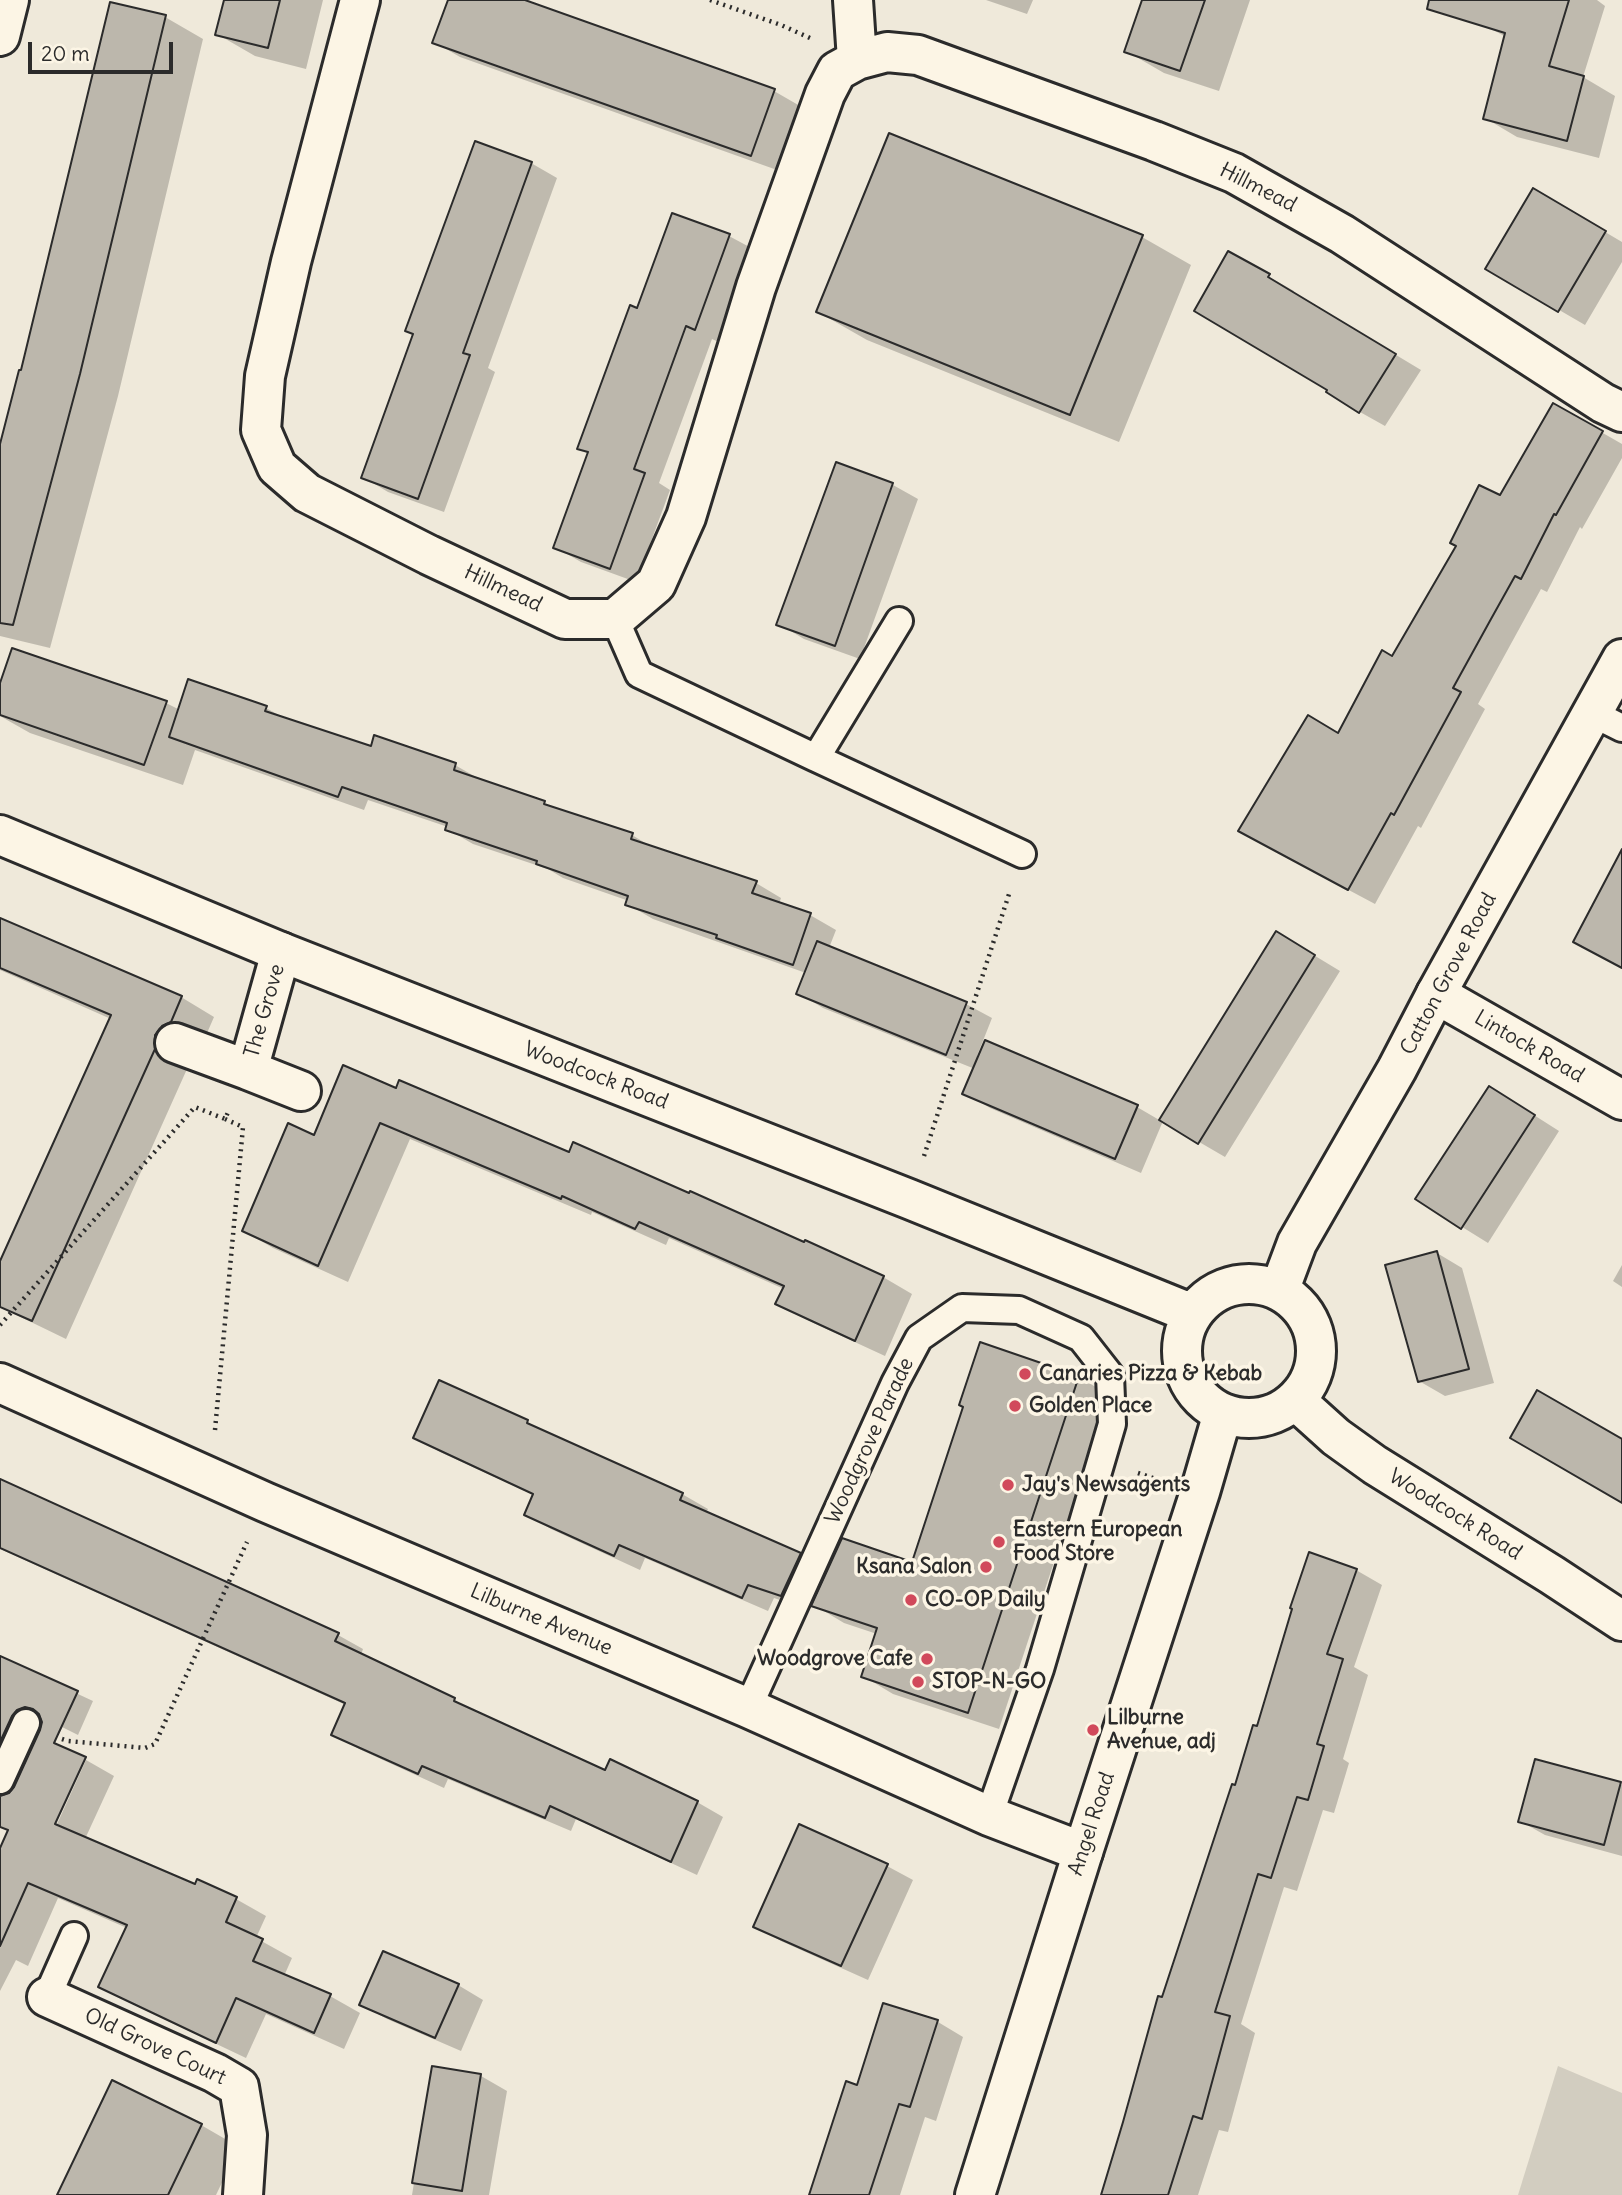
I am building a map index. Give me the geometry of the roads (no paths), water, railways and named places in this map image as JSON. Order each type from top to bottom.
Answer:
[{"type":"street","name":"Hillmead","points":[[360,0],[265,376],[261,430],[277,467],[307,493],[429,555],[565,619],[615,619],[656,584],[686,517],[756,287],[825,94],[838,71],[857,60],[887,52],[918,55],[1234,173],[1342,234],[1603,403],[1622,412]]},
{"type":"street","points":[[853,0],[857,60]]},
{"type":"street","name":"Catton Grove Road","points":[[1279,1291],[1297,1243],[1397,1069],[1436,994],[1607,721],[1622,659]]},
{"type":"street","name":"Woodcock Road","points":[[0,835],[281,952],[909,1199],[1193,1314]]},
{"type":"street","name":"The Grove","points":[[248,1070],[281,952]]},
{"type":"street","name":"Lintock Road","points":[[1436,994],[1622,1100]]},
{"type":"street","name":"The Grove","points":[[175,1043],[301,1091]]},
{"type":"street","points":[[1256,1284],[1279,1291],[1296,1303],[1309,1321],[1316,1341],[1316,1362],[1308,1383],[1295,1400],[1273,1414],[1248,1418],[1223,1413],[1206,1402],[1193,1388],[1185,1370],[1182,1350],[1185,1331],[1193,1314],[1210,1296],[1232,1286],[1256,1284]]},
{"type":"street","name":"Lilburne Avenue","points":[[0,1383],[265,1502],[748,1708],[989,1816],[1083,1852]]},
{"type":"street","name":"Woodcock Road","points":[[1295,1400],[1336,1437],[1375,1465],[1622,1621]]},
{"type":"street","name":"Angel Road","points":[[975,2195],[1223,1413]]},
{"type":"street","name":"Old Grove Court","points":[[47,1997],[215,2073],[239,2087],[247,2135],[243,2195]]},
{"type":"lane","points":[[615,619],[639,674],[1022,854]]},
{"type":"lane","points":[[816,758],[899,621]]},
{"type":"lane","name":"Woodgrove Parade","points":[[748,1708],[895,1383],[919,1338],[962,1308],[1019,1310],[1082,1338],[1110,1375],[1112,1424],[1040,1669],[989,1816]]},
{"type":"lane","points":[[0,1780],[26,1723]]},
{"type":"lane","points":[[47,1997],[74,1936]]},
{"type":"place","name":"Canaries Pizza & Kebab","points":[[1025,1374]]},
{"type":"place","name":"Golden Place","points":[[1015,1406]]},
{"type":"place","name":"Jay's Newsagents","points":[[1008,1485]]},
{"type":"place","name":"Eastern European Food Store","points":[[999,1542]]},
{"type":"place","name":"Ksana Salon","points":[[986,1567]]},
{"type":"place","name":"CO-OP Daily","points":[[911,1600]]},
{"type":"place","name":"Woodgrove Cafe","points":[[927,1659]]},
{"type":"place","name":"STOP-N-GO","points":[[918,1682]]},
{"type":"place","name":"Lilburne Avenue, adj","points":[[1093,1730]]}]
